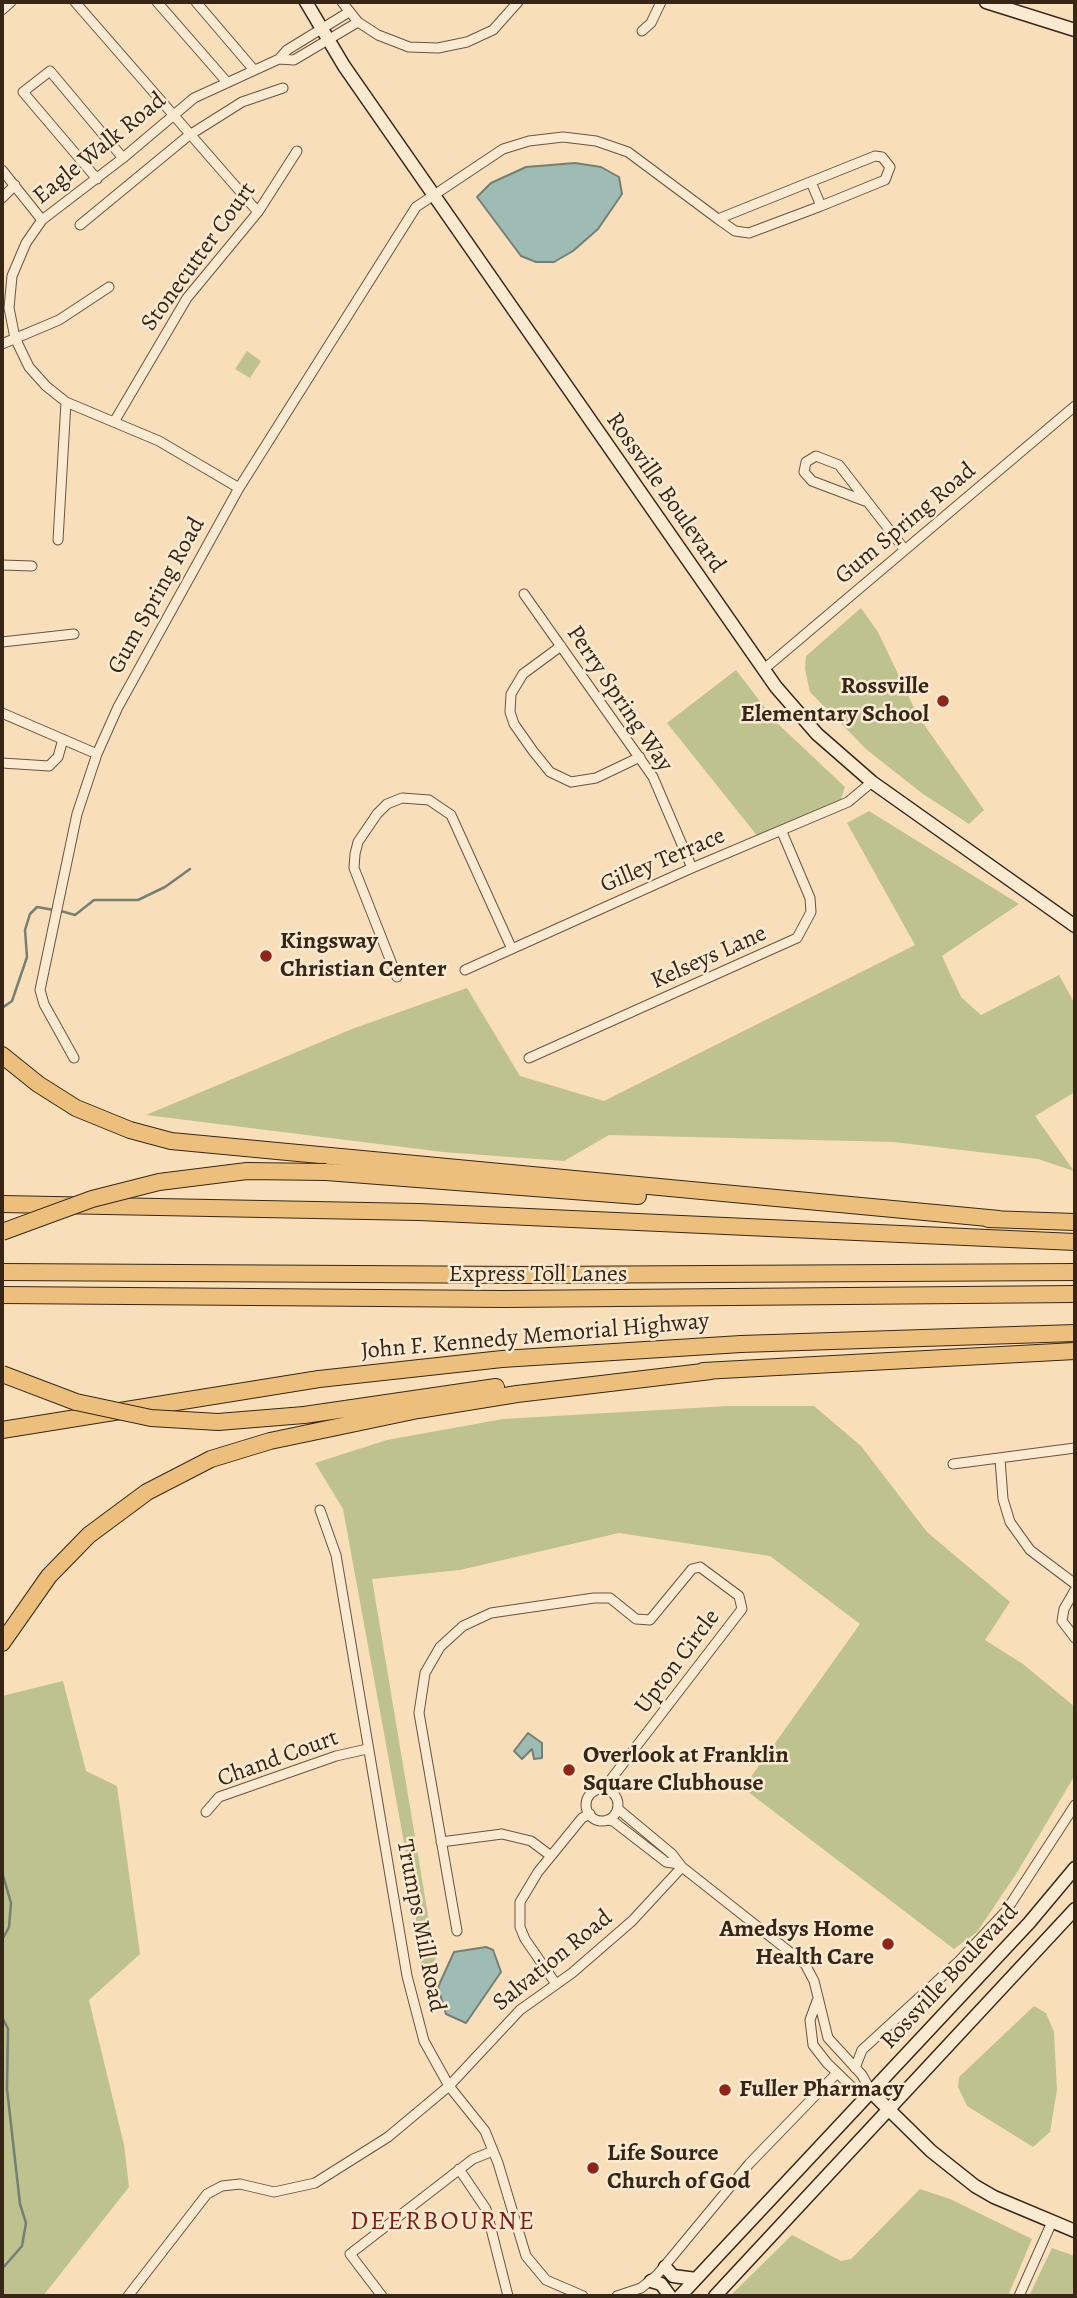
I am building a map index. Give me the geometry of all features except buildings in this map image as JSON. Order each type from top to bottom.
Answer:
[{"type":"highway","points":[[2,1055],[38,1084],[76,1108],[130,1130],[179,1142],[999,1219]]},
{"type":"highway","points":[[2,1232],[92,1199],[169,1181],[247,1171],[326,1171],[911,1216],[1075,1222]]},
{"type":"highway","points":[[2,1204],[432,1212],[1075,1242]]},
{"type":"highway","name":"Express Toll Lanes","points":[[2,1272],[570,1275],[1075,1272]]},
{"type":"highway","name":"Express Toll Lanes","points":[[2,1295],[504,1299],[1075,1294]]},
{"type":"highway","name":"John F. Kennedy Memorial Highway","points":[[2,1430],[362,1374],[553,1354],[833,1340],[1075,1333]]},
{"type":"highway","points":[[2,1374],[76,1402],[150,1418],[237,1422],[569,1379],[1075,1351]]},
{"type":"highway","points":[[2,1643],[43,1583],[89,1535],[147,1492],[211,1459],[296,1435],[441,1406],[711,1371]]},
{"type":"main road","name":"Rossville Boulevard","points":[[306,2],[325,35],[433,195],[763,670],[817,734],[872,782],[1075,926]]},
{"type":"main road","points":[[986,2],[1075,30]]},
{"type":"main road","name":"Rossville Boulevard","points":[[680,2296],[1030,1923],[1075,1868]]},
{"type":"main road","name":"Rossville Boulevard","points":[[715,2296],[1075,1909]]},
{"type":"main road","points":[[872,2093],[963,2178],[994,2197],[1075,2231]]},
{"type":"main road","points":[[665,2267],[673,2276],[696,2279]]},
{"type":"main road","points":[[651,2281],[661,2284],[670,2296]]},
{"type":"street","points":[[2,10],[11,2]]},
{"type":"street","points":[[75,2],[188,136],[258,212]]},
{"type":"street","points":[[158,2],[226,81]]},
{"type":"street","points":[[196,2],[254,70]]},
{"type":"street","points":[[342,2],[358,22],[377,35],[401,44],[438,48],[467,43],[493,30],[518,2]]},
{"type":"street","points":[[642,31],[651,23],[661,2]]},
{"type":"street","points":[[325,35],[349,12]]},
{"type":"street","points":[[325,35],[358,22]]},
{"type":"street","name":"Eagle Walk Road","points":[[239,488],[159,441],[66,402],[29,367],[15,338],[9,308],[12,276],[26,243],[42,220],[123,158],[171,115],[194,98],[226,81],[279,59],[287,50],[325,35]]},
{"type":"street","points":[[97,178],[23,92],[50,71],[123,158]]},
{"type":"street","points":[[80,225],[188,136],[242,102],[283,88]]},
{"type":"street","name":"Gum Spring Road","points":[[74,1058],[44,1004],[40,990],[77,814],[97,754],[118,707],[239,488],[416,207],[503,149],[546,138],[580,138],[612,146],[642,160],[735,232],[748,233],[885,180],[890,167],[882,157],[875,156],[811,181]]},
{"type":"street","name":"Stonecutter Court","points":[[114,422],[187,298],[258,212],[297,151]]},
{"type":"street","points":[[2,170],[42,220]]},
{"type":"street","points":[[718,219],[811,181],[821,206]]},
{"type":"street","points":[[2,198],[15,185]]},
{"type":"street","points":[[2,344],[59,320],[109,287]]},
{"type":"street","points":[[58,540],[66,402]]},
{"type":"street","name":"Gum Spring Road","points":[[763,670],[1075,407]]},
{"type":"street","points":[[865,501],[812,481],[804,472],[806,462],[816,456],[839,465],[905,550]]},
{"type":"street","points":[[2,565],[32,566]]},
{"type":"street","name":"Perry Spring Way","points":[[524,594],[653,778],[692,868]]},
{"type":"street","points":[[2,642],[74,634]]},
{"type":"street","points":[[561,646],[523,674],[511,694],[510,712],[514,724],[533,751],[550,772],[571,782],[596,778],[640,757]]},
{"type":"street","points":[[2,713],[97,754]]},
{"type":"street","points":[[2,763],[49,766],[58,757],[63,739]]},
{"type":"street","name":"Gilley Terrace","points":[[465,970],[511,947],[848,802],[872,782]]},
{"type":"street","points":[[397,977],[354,868],[358,842],[377,814],[387,804],[402,798],[429,800],[451,816],[511,947]]},
{"type":"street","name":"Kelseys Lane","points":[[529,1058],[797,938],[811,912],[810,898],[782,832]]},
{"type":"street","points":[[953,1464],[1075,1448]]},
{"type":"street","points":[[1000,1459],[1003,1500],[1010,1522],[1030,1550],[1075,1587],[1064,1609],[1062,1621],[1075,1638]]},
{"type":"street","name":"Trumps Mill Road","points":[[320,1510],[335,1555],[413,2001],[427,2051],[449,2085],[485,2131],[526,2256],[546,2280],[583,2296]]},
{"type":"street","name":"Upton Circle","points":[[457,1931],[419,1713],[425,1673],[449,1637],[472,1621],[491,1613],[602,1597],[614,1601],[636,1619],[650,1620],[692,1569],[700,1567],[739,1596],[742,1609],[612,1778],[608,1790]]},
{"type":"street","name":"Chand Court","points":[[206,1812],[219,1797],[336,1756],[367,1749]]},
{"type":"street","points":[[681,1866],[666,1862],[613,1821],[597,1819],[590,1814],[587,1804],[590,1795],[598,1790],[608,1790],[615,1796],[618,1809],[672,1854],[681,1866],[794,1952],[810,1972],[817,2001],[824,2012],[828,2038],[855,2068],[872,2093]]},
{"type":"street","points":[[855,2068],[862,2050],[953,1968],[1006,1911],[1075,1805]]},
{"type":"street","points":[[607,1820],[618,1809]]},
{"type":"street","points":[[556,1984],[525,1939],[520,1927],[519,1911],[524,1893],[551,1856],[582,1818],[590,1814]]},
{"type":"street","points":[[441,1842],[502,1834],[531,1841],[551,1856]]},
{"type":"street","name":"Salvation Road","points":[[128,2296],[207,2194],[222,2186],[240,2184],[274,2192],[315,2183],[388,2137],[449,2085],[506,2022],[632,1920],[681,1866]]},
{"type":"street","points":[[817,2001],[810,2020],[813,2045],[836,2073],[856,2091],[872,2093]]},
{"type":"street","points":[[617,2296],[651,2281],[665,2267],[748,2164],[836,2073]]},
{"type":"street","points":[[382,2296],[350,2254],[459,2169],[473,2159],[493,2151]]},
{"type":"street","points":[[459,2169],[486,2209],[508,2296]]},
{"type":"street","points":[[1019,2296],[1052,2222]]},
{"type":"green space","points":[[247,351],[261,361],[250,378],[235,369]]},
{"type":"green space","points":[[861,608],[878,632],[918,716],[984,810],[969,824],[923,794],[867,750],[810,692],[805,669],[806,656]]},
{"type":"green space","points":[[736,670],[776,722],[845,787],[838,808],[759,838],[667,723]]},
{"type":"green space","points":[[869,811],[1019,904],[942,956],[961,997],[981,1015],[1059,975],[1075,1004],[1075,1092],[1035,1116],[1074,1171],[1038,1159],[894,1142],[609,1135],[564,1161],[443,1152],[146,1115],[352,1029],[467,988],[520,1076],[604,1101],[915,945],[847,823]]},
{"type":"green space","points":[[728,1406],[814,1406],[861,1446],[927,1532],[1010,1602],[985,1640],[1023,1664],[1075,1707],[1075,1775],[1018,1871],[977,1932],[954,1949],[743,1788],[860,1624],[770,1556],[619,1533],[460,1570],[372,1579],[437,1969],[423,1983],[413,1892],[343,1509],[315,1463],[387,1440],[503,1419]]},
{"type":"green space","points":[[63,1681],[86,1771],[117,1786],[140,1954],[89,2000],[124,2145],[129,2187],[43,2296],[2,2296],[2,1696]]},
{"type":"green space","points":[[1034,2006],[1046,2013],[1054,2032],[1057,2090],[1050,2132],[1033,2147],[967,2106],[958,2087],[959,2077]]},
{"type":"green space","points":[[920,2189],[950,2199],[1032,2239],[1008,2296],[730,2296],[792,2235],[841,2261],[851,2259]]},
{"type":"green space","points":[[1052,2248],[1075,2256],[1075,2296],[1029,2296]]},
{"type":"water","points":[[575,163],[601,167],[619,177],[622,194],[598,229],[573,251],[554,262],[536,262],[521,256],[477,197],[491,183],[526,167]]},
{"type":"water","points":[[528,1733],[542,1743],[542,1758],[534,1759],[532,1749],[522,1759],[514,1751]]},
{"type":"water","points":[[486,1947],[493,1950],[501,1972],[466,2023],[446,2014],[438,1987],[454,1952]]},
{"type":"waterway","points":[[61,911],[75,915],[94,900],[138,900],[165,887],[190,869]]},
{"type":"waterway","points":[[2,1008],[12,1001],[27,957],[25,930],[30,914],[37,907],[54,910]]},
{"type":"waterway","points":[[2,1872],[11,1903],[9,1927],[2,1940]]},
{"type":"waterway","points":[[2,2017],[8,2029],[7,2089],[20,2204],[26,2223],[22,2246],[2,2269]]},
{"type":"place","name":"Rossville Elementary School","points":[[943,701]]},
{"type":"place","name":"Kingsway Christian Center","points":[[266,956]]},
{"type":"place","name":"Overlook at Franklin Square Clubhouse","points":[[569,1770]]},
{"type":"place","name":"Amedsys Home Health Care","points":[[888,1944]]},
{"type":"place","name":"Fuller Pharmacy","points":[[725,2090]]},
{"type":"place","name":"Life Source Church of God","points":[[593,2168]]},
{"type":"district","name":"DEERBOURNE","points":[[443,2223]]}]
